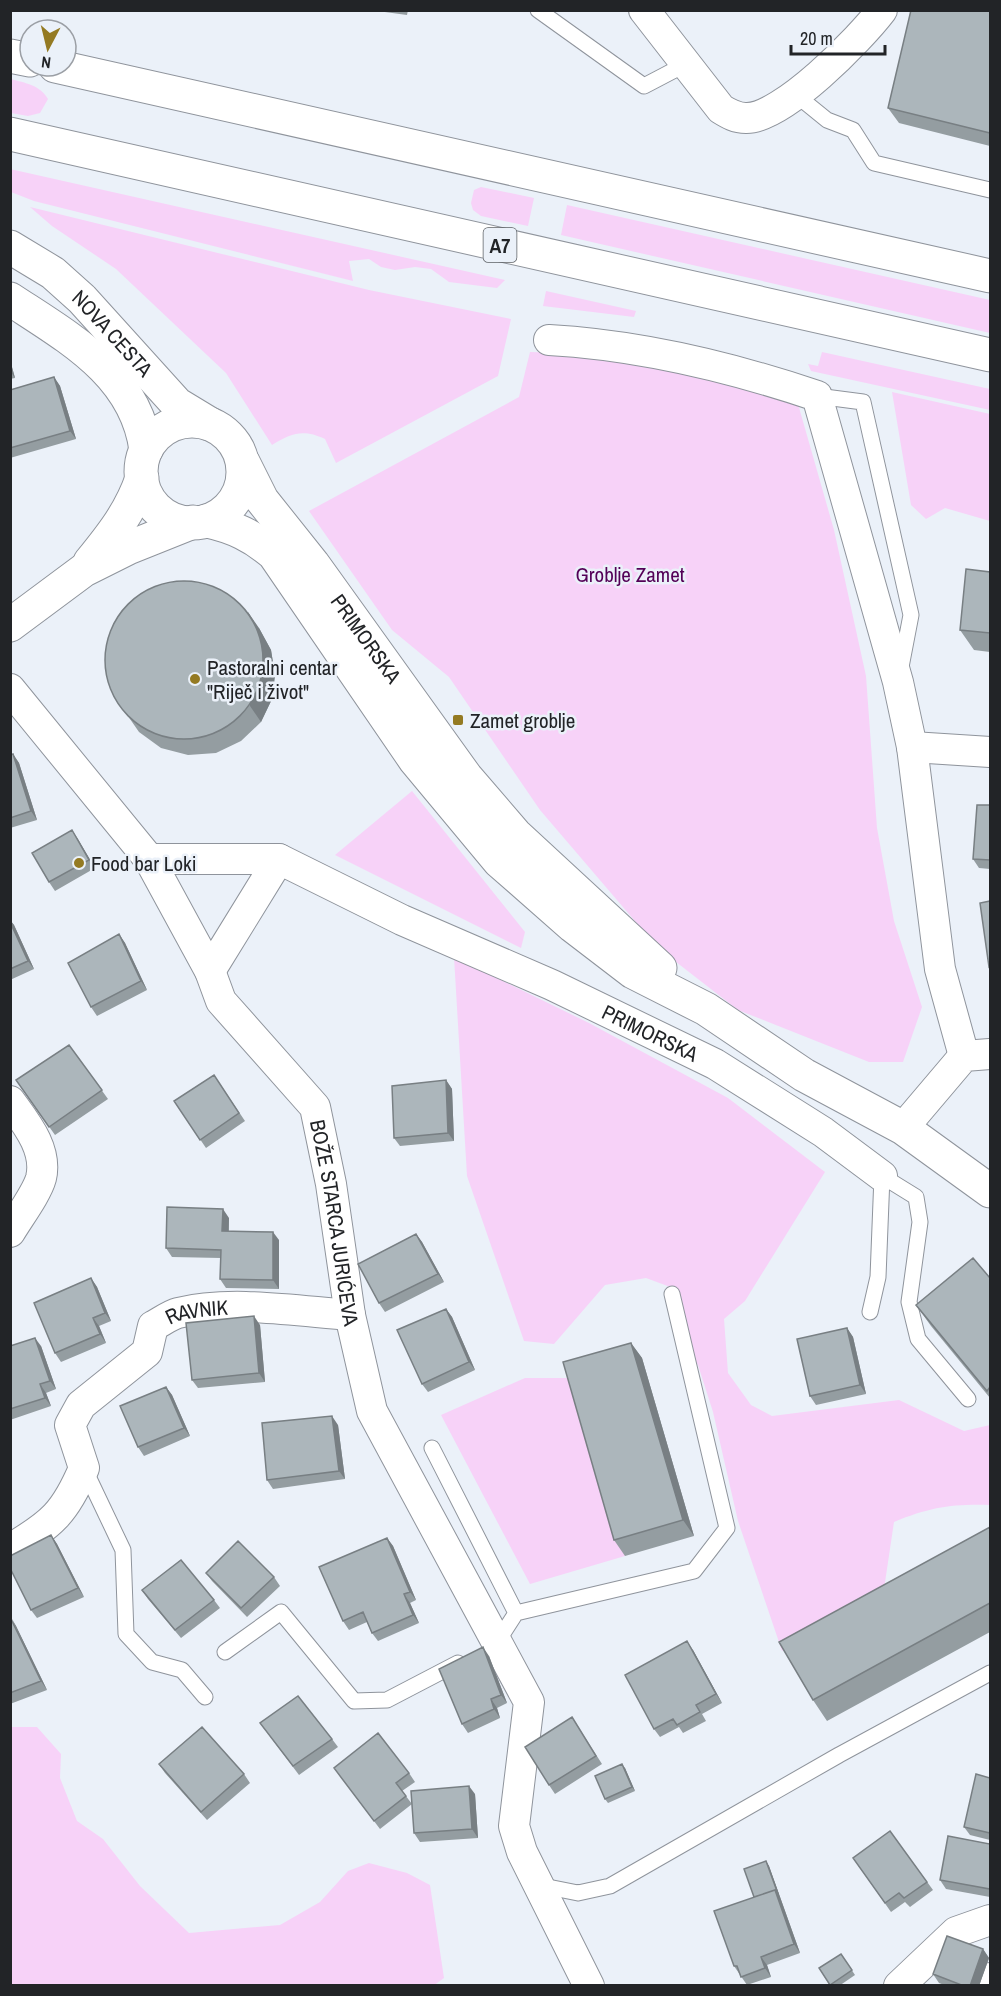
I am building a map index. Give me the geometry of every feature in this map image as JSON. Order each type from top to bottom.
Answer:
[{"type":"main road","points":[[78,71],[990,276]]},
{"type":"main road","name":"A7","points":[[10,134],[990,355]]},
{"type":"main road","name":"NOVA CESTA","points":[[10,247],[53,273],[82,299],[177,404],[210,424]]},
{"type":"main road","name":"NOVA CESTA","points":[[10,299],[78,344],[102,365],[134,405],[143,426],[144,464]]},
{"type":"main road","points":[[84,570],[122,522],[134,502],[144,464],[160,433],[180,422],[195,421],[210,424]]},
{"type":"main road","name":"PRIMORSKA","points":[[210,424],[225,432],[236,446],[262,500],[313,564],[466,777],[515,834],[706,1009]]},
{"type":"main road","points":[[10,625],[84,570],[128,548],[220,514],[239,492],[243,462]]},
{"type":"main road","name":"PRIMORSKA","points":[[144,464],[150,498],[165,514],[239,529],[256,538],[274,554],[415,760],[499,861],[573,926],[633,972],[706,1009],[804,1075],[903,1128],[990,1191]]},
{"type":"street","points":[[644,10],[720,109],[735,117],[758,117],[777,108],[847,48],[882,10]]},
{"type":"street","points":[[549,340],[603,343],[769,380],[817,396],[898,681],[912,747],[940,969],[977,1055],[903,1128]]},
{"type":"street","name":"BOŽE STARCA JURIĆEVA","points":[[10,689],[149,859],[210,971],[221,1002],[315,1107],[330,1185],[350,1315],[372,1411],[481,1652],[529,1702],[514,1826],[522,1852],[589,1986]]},
{"type":"street","points":[[912,747],[990,752]]},
{"type":"street","name":"PRIMORSKA","points":[[149,859],[279,859],[402,921],[552,985],[715,1064],[823,1132],[882,1176]]},
{"type":"street","points":[[210,971],[279,859]]},
{"type":"street","points":[[10,1101],[35,1137],[41,1159],[41,1178],[10,1232]]},
{"type":"street","name":"RAVNIK","points":[[84,1468],[70,1425],[81,1405],[147,1352],[153,1326],[176,1313],[207,1309],[274,1309],[350,1315]]},
{"type":"street","points":[[10,1549],[41,1530],[70,1501],[84,1468]]},
{"type":"street","points":[[898,1986],[956,1932],[990,1920]]},
{"type":"street","points":[[988,1986],[990,1978]]},
{"type":"lane","points":[[538,10],[644,86],[686,64]]},
{"type":"lane","points":[[795,94],[827,120],[853,129],[874,163],[990,190]]},
{"type":"lane","points":[[817,396],[863,402],[911,615],[898,681]]},
{"type":"lane","points":[[870,1312],[878,1277],[882,1176],[916,1197],[920,1222],[909,1302],[918,1339],[968,1399]]},
{"type":"lane","points":[[225,1652],[281,1612],[354,1701],[387,1700],[481,1652],[516,1614],[693,1571],[727,1528],[672,1294]]},
{"type":"lane","points":[[432,1448],[516,1614]]},
{"type":"lane","name":"RAVNIK","points":[[84,1468],[123,1550],[126,1634],[152,1662],[182,1670],[205,1696]]},
{"type":"lane","points":[[538,1885],[578,1893],[610,1886],[838,1755],[990,1674]]},
{"type":"green space","points":[[11,79],[32,85],[45,94],[48,99],[40,113],[28,116],[11,113]]},
{"type":"green space","points":[[10,169],[505,280],[497,288],[449,282],[431,269],[415,267],[395,270],[381,267],[369,259],[349,261],[353,281],[34,201],[11,192]]},
{"type":"green space","points":[[481,187],[534,198],[528,226],[481,216],[473,210],[471,203],[474,190]]},
{"type":"green space","points":[[567,205],[990,300],[990,333],[561,235]]},
{"type":"green space","points":[[30,207],[369,290],[511,319],[498,376],[336,463],[325,439],[310,434],[298,434],[272,445],[226,373],[116,269],[52,226]]},
{"type":"green space","points":[[546,291],[636,311],[634,317],[543,306]]},
{"type":"green space","name":"Groblje Zamet","points":[[530,352],[597,354],[796,397],[834,530],[866,676],[877,828],[894,921],[922,1007],[903,1062],[869,1062],[738,1010],[658,948],[540,810],[449,677],[392,630],[309,511],[519,397]]},
{"type":"green space","points":[[822,352],[990,389],[990,410],[811,371],[808,364],[818,366]]},
{"type":"green space","points":[[892,392],[990,414],[990,521],[945,508],[926,519],[911,505]]},
{"type":"green space","points":[[412,791],[525,932],[521,948],[335,855]]},
{"type":"green space","points":[[454,957],[589,1023],[728,1098],[825,1172],[745,1301],[724,1319],[728,1373],[751,1405],[772,1416],[899,1400],[964,1431],[990,1425],[990,1505],[941,1508],[894,1522],[884,1589],[782,1651],[738,1521],[713,1412],[698,1365],[686,1351],[673,1288],[646,1278],[605,1285],[554,1344],[524,1341],[467,1176]]},
{"type":"green space","points":[[525,1378],[574,1378],[625,1556],[530,1584],[441,1415]]},
{"type":"green space","points":[[11,1727],[37,1727],[61,1754],[60,1778],[77,1821],[103,1839],[140,1886],[189,1933],[280,1925],[320,1902],[348,1871],[369,1863],[407,1873],[430,1885],[444,1978],[433,1986],[11,1985]]},
{"type":"building","points":[[911,10],[990,10],[990,133],[888,108]]},
{"type":"building","points":[[54,377],[70,431],[10,448],[10,390]]},
{"type":"building","points":[[966,569],[990,572],[990,633],[960,630]]},
{"type":"building","name":"Pastoralni centar \"Riječ i život\"","points":[[184,581],[199,582],[214,587],[228,594],[240,604],[250,616],[257,630],[262,645],[262,675],[257,690],[250,704],[240,716],[228,726],[214,733],[199,738],[184,739],[169,738],[154,733],[140,726],[128,716],[118,704],[111,690],[106,675],[105,660],[106,645],[111,630],[118,616],[128,604],[140,594],[154,587],[169,582]]},
{"type":"building","points":[[13,754],[31,811],[10,818],[10,755]]},
{"type":"building","points":[[977,805],[990,805],[990,860],[973,859]]},
{"type":"building","points":[[72,830],[89,860],[49,882],[32,853]]},
{"type":"building","points":[[990,901],[990,966],[989,967],[980,903]]},
{"type":"building","points":[[10,922],[28,961],[10,969]]},
{"type":"building","points":[[119,934],[141,981],[91,1007],[68,963]]},
{"type":"building","points":[[69,1045],[102,1090],[49,1127],[16,1080]]},
{"type":"building","points":[[214,1075],[239,1113],[200,1140],[174,1101]]},
{"type":"building","points":[[446,1080],[448,1133],[394,1138],[392,1086]]},
{"type":"building","points":[[167,1207],[223,1209],[222,1231],[273,1232],[273,1280],[220,1279],[221,1250],[166,1248]]},
{"type":"building","points":[[416,1234],[438,1274],[379,1303],[358,1264]]},
{"type":"building","points":[[973,1258],[990,1278],[990,1387],[987,1391],[916,1305]]},
{"type":"building","points":[[91,1278],[105,1313],[93,1318],[100,1334],[55,1353],[34,1303]]},
{"type":"building","points":[[446,1309],[469,1362],[422,1384],[397,1330]]},
{"type":"building","points":[[254,1316],[259,1373],[192,1380],[186,1323]]},
{"type":"building","points":[[847,1328],[860,1385],[810,1396],[797,1339]]},
{"type":"building","points":[[35,1338],[50,1381],[40,1384],[45,1398],[10,1409],[10,1346]]},
{"type":"building","points":[[631,1343],[683,1520],[614,1540],[563,1362]]},
{"type":"building","points":[[166,1387],[184,1428],[138,1447],[120,1406]]},
{"type":"building","points":[[332,1416],[339,1471],[267,1480],[262,1423]]},
{"type":"building","points":[[990,1527],[990,1603],[813,1700],[779,1642]]},
{"type":"building","points":[[51,1535],[78,1588],[31,1610],[10,1568],[10,1556]]},
{"type":"building","points":[[387,1538],[410,1592],[404,1594],[413,1615],[372,1633],[363,1612],[343,1621],[319,1567]]},
{"type":"building","points":[[238,1541],[274,1577],[241,1608],[206,1573]]},
{"type":"building","points":[[181,1560],[214,1600],[175,1630],[142,1590]]},
{"type":"building","points":[[10,1617],[41,1681],[10,1693]]},
{"type":"building","points":[[687,1641],[716,1694],[696,1705],[700,1712],[677,1725],[673,1719],[654,1729],[625,1675]]},
{"type":"building","points":[[483,1647],[501,1695],[491,1699],[494,1709],[462,1724],[439,1669]]},
{"type":"building","points":[[298,1696],[332,1739],[293,1766],[260,1723]]},
{"type":"building","points":[[572,1717],[596,1756],[549,1785],[525,1747]]},
{"type":"building","points":[[202,1727],[244,1774],[201,1812],[159,1764]]},
{"type":"building","points":[[378,1733],[409,1773],[396,1783],[406,1796],[374,1821],[334,1768]]},
{"type":"building","points":[[622,1764],[632,1787],[605,1799],[595,1776]]},
{"type":"building","points":[[976,1774],[990,1778],[990,1833],[964,1827]]},
{"type":"building","points":[[469,1786],[472,1829],[414,1833],[411,1791]]},
{"type":"building","points":[[890,1831],[927,1882],[904,1898],[899,1893],[885,1903],[853,1858]]},
{"type":"building","points":[[948,1836],[990,1844],[990,1889],[940,1880]]},
{"type":"building","points":[[766,1861],[778,1894],[775,1890],[754,1897],[744,1869]]},
{"type":"building","points":[[775,1890],[794,1944],[761,1957],[765,1968],[741,1977],[737,1966],[734,1966],[714,1911]]},
{"type":"building","points":[[947,1936],[983,1949],[970,1986],[964,1986],[933,1974]]},
{"type":"building","points":[[841,1954],[852,1970],[830,1985],[819,1968]]},
{"type":"place","name":"Pastoralni centar \"Riječ i život\"","points":[[195,679]]},
{"type":"place","name":"Zamet groblje","points":[[458,720]]},
{"type":"place","name":"Food bar Loki","points":[[79,863]]}]
